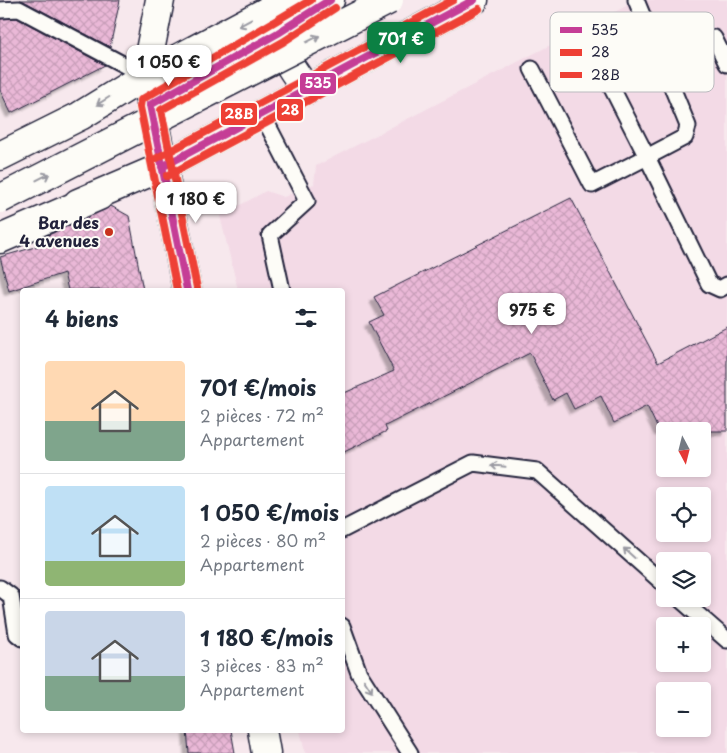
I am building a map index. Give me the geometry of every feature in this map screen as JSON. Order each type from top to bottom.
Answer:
[{"type":"main road","points":[[160,0],[145,76],[187,288]]},
{"type":"main road","points":[[0,156],[80,116],[145,76],[288,0]]},
{"type":"main road","points":[[150,105],[278,33],[330,0]]},
{"type":"main road","points":[[0,199],[389,0]]},
{"type":"main road","points":[[0,240],[162,167],[474,0]]},
{"type":"main road","points":[[278,33],[280,48],[290,67],[307,90]]},
{"type":"main road","points":[[0,231],[99,196]]},
{"type":"main road","points":[[263,733],[266,753]]},
{"type":"lane","points":[[636,0],[641,12]]},
{"type":"lane","points":[[0,10],[19,9],[145,76]]},
{"type":"lane","points":[[714,38],[727,64]]},
{"type":"lane","points":[[532,69],[592,186],[685,137],[688,126],[673,92]]},
{"type":"lane","points":[[614,92],[709,284],[720,288],[727,285]]},
{"type":"lane","points":[[262,114],[307,201],[270,235],[282,288]]},
{"type":"lane","points":[[345,528],[473,463],[537,471],[656,578]]},
{"type":"lane","points":[[0,588],[11,596],[17,634],[20,636]]},
{"type":"lane","points":[[689,607],[727,640]]},
{"type":"lane","points":[[345,634],[359,673],[410,753]]},
{"type":"shaded area","points":[[638,0],[727,0],[727,753],[305,753],[301,733],[345,733],[345,288],[238,288],[220,216],[266,191],[284,197],[314,184],[316,166],[550,45],[550,92],[714,92],[714,12],[615,12]]},
{"type":"building","points":[[20,0],[120,0],[110,47],[23,1]]},
{"type":"building","points":[[17,18],[105,65],[11,113],[0,90],[0,19]]},
{"type":"building","points":[[571,198],[658,363],[727,327],[727,431],[711,431],[711,422],[656,422],[656,425],[647,406],[614,423],[601,396],[574,409],[566,393],[553,400],[530,353],[385,426],[387,431],[345,452],[345,393],[394,371],[369,322],[384,315],[374,297]]},
{"type":"building","points":[[111,206],[129,216],[143,288],[68,288],[64,273],[9,291],[0,257],[42,245],[40,239]]},
{"type":"building","points":[[187,733],[232,733],[235,753],[189,753]]},
{"type":"transit line","name":"28B","points":[[177,288],[140,107],[141,100],[311,0]]},
{"type":"transit line","name":"535","points":[[187,288],[150,105],[278,33],[330,0]]},
{"type":"transit line","name":"28B","points":[[157,158],[453,0]]},
{"type":"transit line","name":"535","points":[[162,167],[474,0]]},
{"type":"transit line","name":"28","points":[[197,288],[161,110],[283,42],[335,8]]},
{"type":"transit line","name":"28","points":[[167,176],[479,9]]},
{"type":"place","name":"Bar des 4 avenues","points":[[109,232]]}]
